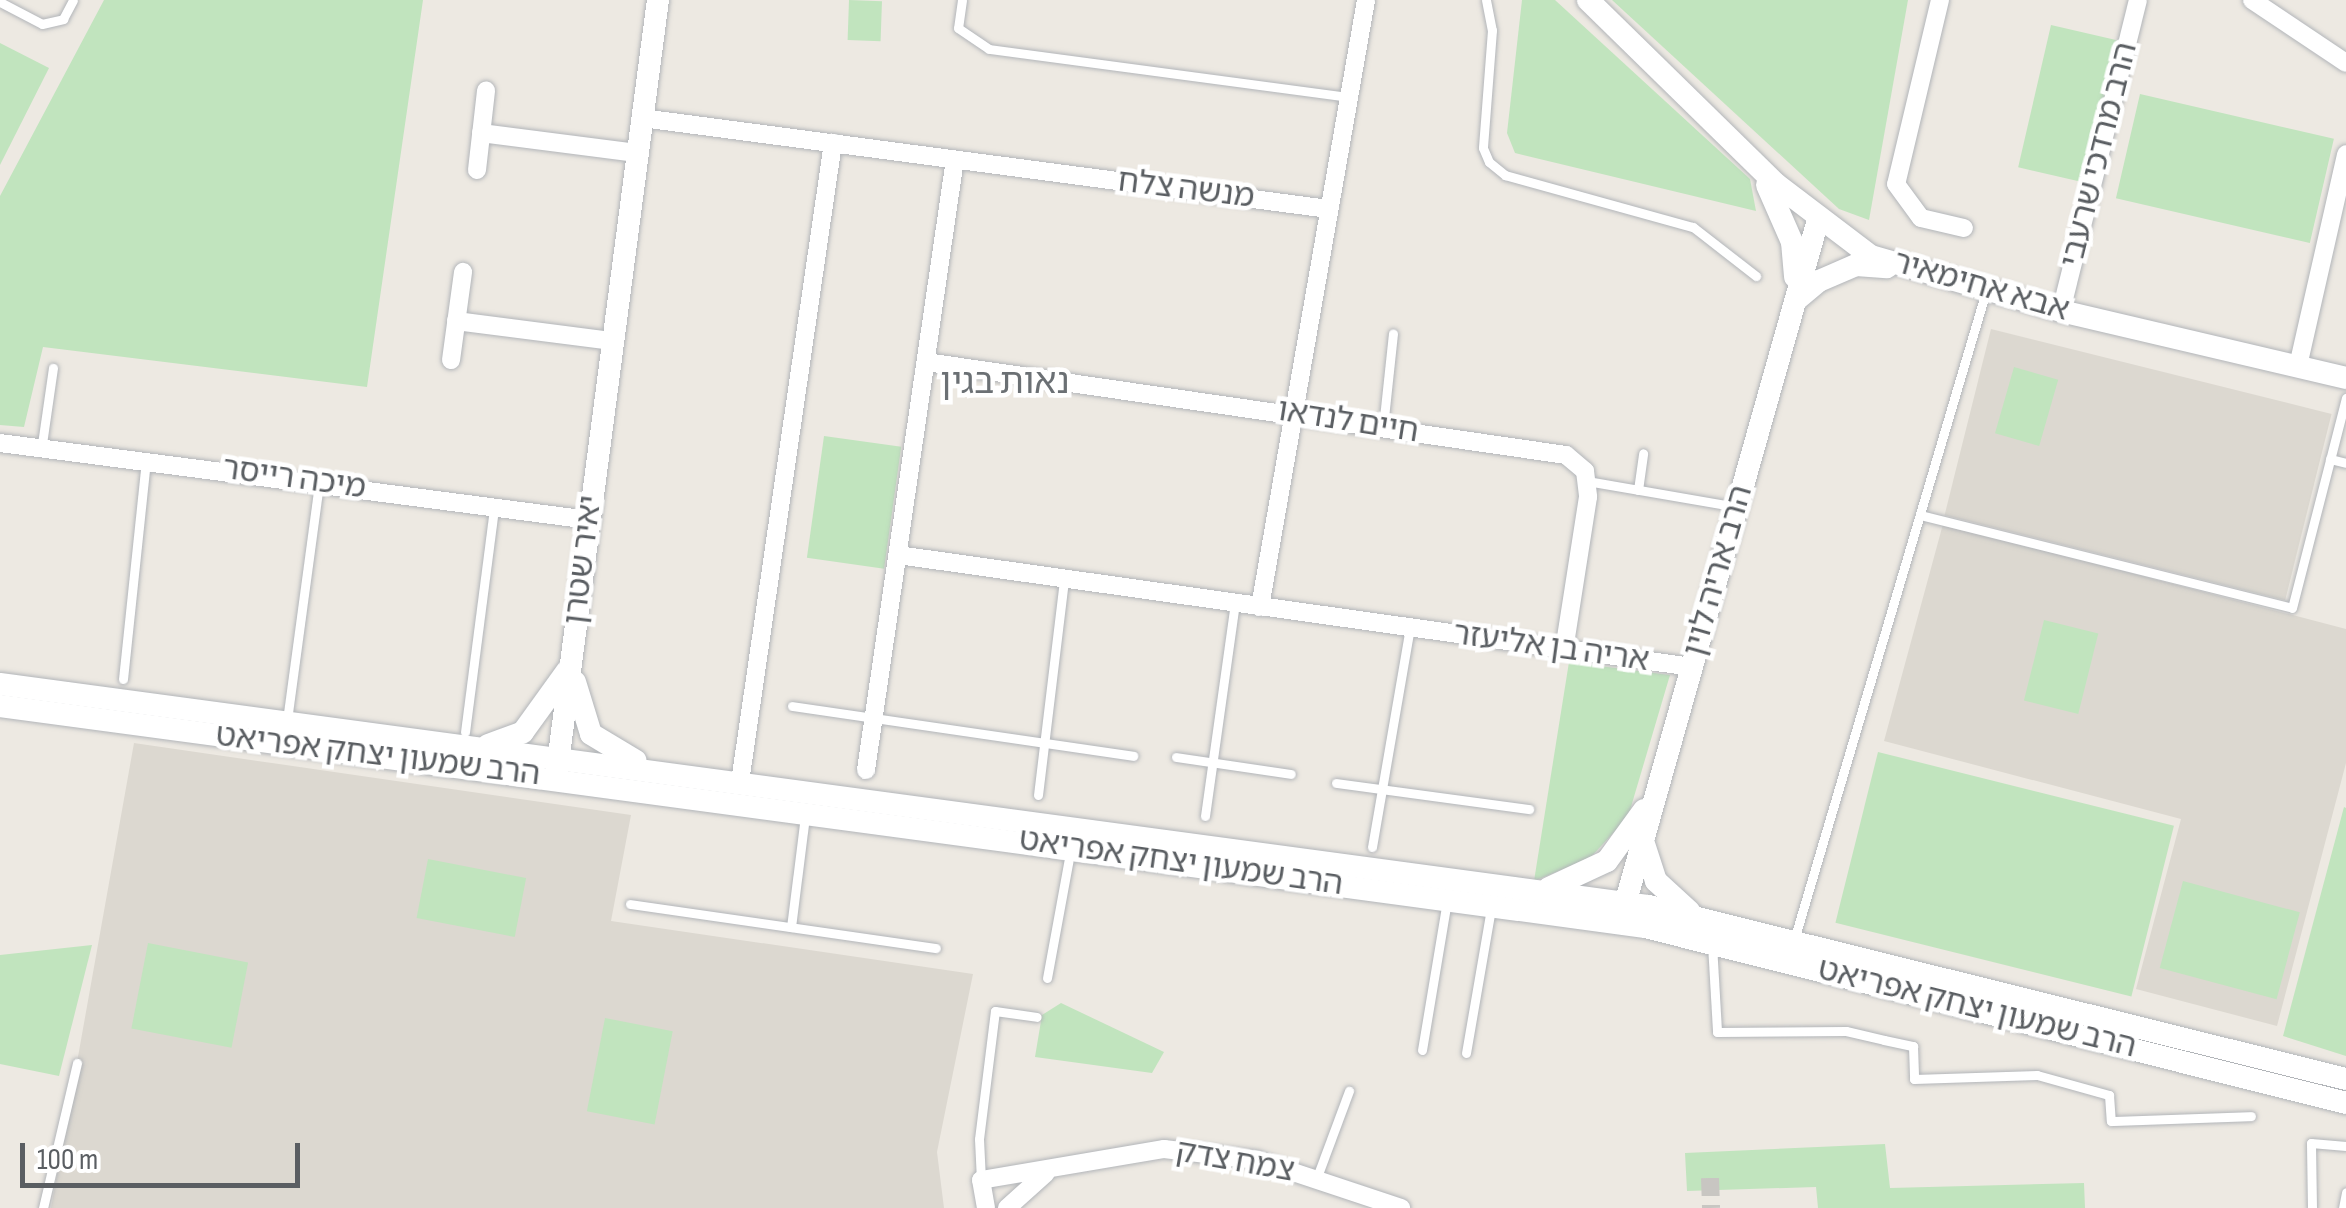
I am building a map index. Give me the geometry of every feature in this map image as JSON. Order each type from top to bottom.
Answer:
[{"type":"street","name":"יאיר שטרן","points":[[557,768],[658,0]]},
{"type":"street","points":[[1260,606],[1366,0]]},
{"type":"street","name":"אבא אחימאיר","points":[[1588,0],[1818,220],[1899,268],[2061,311],[2346,378]]},
{"type":"street","points":[[1940,0],[1896,184],[1921,218],[1964,228]]},
{"type":"street","name":"הרב מרדכי שרעבי","points":[[2061,311],[2138,0]]},
{"type":"street","points":[[2252,0],[2346,63]]},
{"type":"street","points":[[477,170],[486,91]]},
{"type":"street","name":"מנשה צלח","points":[[642,118],[1330,208]]},
{"type":"street","points":[[481,132],[638,153]]},
{"type":"street","points":[[740,782],[833,144]]},
{"type":"street","points":[[2298,366],[2346,154]]},
{"type":"street","points":[[1750,158],[1787,226],[1796,300]]},
{"type":"street","points":[[866,770],[955,160]]},
{"type":"street","name":"הרב אריה לוין","points":[[1622,913],[1818,220]]},
{"type":"street","points":[[1796,300],[1819,281],[1856,265],[1899,268]]},
{"type":"street","points":[[452,360],[463,272]]},
{"type":"street","points":[[456,321],[613,341]]},
{"type":"street","name":"חיים לנדאו","points":[[926,362],[1566,455],[1588,482]]},
{"type":"street","name":"מיכה רייסר","points":[[0,444],[42,444],[590,520]]},
{"type":"street","points":[[1564,650],[1588,482]]},
{"type":"street","name":"אריה בן אליעזר","points":[[898,555],[1692,668]]},
{"type":"street","points":[[469,739],[523,732],[571,664]]},
{"type":"street","points":[[571,664],[591,734],[656,770]]},
{"type":"street","name":"הרב שמעון יצחק אפריאט","points":[[0,684],[469,739],[557,768],[656,770],[1535,890],[1709,930],[2346,1103]]},
{"type":"street","name":"הרב שמעון יצחק אפריאט","points":[[0,706],[557,768],[805,812],[1492,906],[1622,913]]},
{"type":"street","points":[[1535,890],[1568,882],[1607,861],[1657,790]]},
{"type":"street","points":[[1642,841],[1649,868],[1667,896],[1709,930]]},
{"type":"street","name":"הרב שמעון יצחק אפריאט","points":[[1709,930],[1794,940],[2346,1079]]},
{"type":"street","name":"צמח צדק","points":[[982,1180],[1164,1149],[1257,1160],[1400,1208]]},
{"type":"street","name":"צמח צדק","points":[[1006,1208],[1036,1178],[1064,1165]]},
{"type":"street","points":[[982,1180],[986,1208]]},
{"type":"lane","points":[[0,2],[42,24],[63,19],[72,0]]},
{"type":"lane","points":[[962,0],[958,28],[989,49],[1349,97]]},
{"type":"lane","points":[[1486,0],[1492,30],[1482,148],[1489,162],[1505,175],[1692,227],[1756,276]]},
{"type":"lane","points":[[1794,940],[1986,291]]},
{"type":"lane","points":[[1383,427],[1393,334]]},
{"type":"lane","points":[[42,444],[53,368]]},
{"type":"lane","points":[[1920,515],[2292,608],[2346,398]]},
{"type":"lane","points":[[1638,490],[1643,453]]},
{"type":"lane","points":[[123,679],[146,459]]},
{"type":"lane","points":[[2330,459],[2346,462]]},
{"type":"lane","points":[[288,713],[319,482]]},
{"type":"lane","points":[[1588,482],[1737,507]]},
{"type":"lane","points":[[469,739],[494,509]]},
{"type":"lane","points":[[1038,795],[1064,579]]},
{"type":"lane","points":[[1205,816],[1235,603]]},
{"type":"lane","name":"אריה בן אליעזר","points":[[1372,846],[1410,628]]},
{"type":"lane","points":[[792,706],[1133,756]]},
{"type":"lane","points":[[1176,756],[1291,774]]},
{"type":"lane","points":[[1336,782],[1529,809]]},
{"type":"lane","points":[[790,927],[805,812]]},
{"type":"lane","points":[[1047,978],[1071,848]]},
{"type":"lane","points":[[1422,1050],[1447,900]]},
{"type":"lane","points":[[630,904],[936,948]]},
{"type":"lane","points":[[1466,1053],[1492,906]]},
{"type":"lane","points":[[1709,930],[1718,1032],[1846,1031],[1914,1046],[1914,1079],[2036,1075],[2109,1095],[2111,1121],[2252,1116]]},
{"type":"lane","points":[[982,1180],[978,1139],[995,1011],[1037,1017]]},
{"type":"lane","points":[[43,1208],[77,1063]]},
{"type":"lane","points":[[1317,1177],[1349,1091]]},
{"type":"lane","points":[[2312,1208],[2312,1143],[2346,1146]]},
{"type":"lane","points":[[2343,1208],[2346,1192]]},
{"type":"shaded area","points":[[1991,329],[2332,414],[2285,600],[1945,515]]},
{"type":"shaded area","points":[[1943,524],[2346,629],[2346,763],[2277,1026],[2136,989],[2181,819],[1884,741]]},
{"type":"shaded area","points":[[134,743],[631,815],[611,921],[973,974],[937,1152],[944,1208],[51,1208]]},
{"type":"green space","points":[[104,0],[423,0],[367,387],[43,347],[24,427],[0,425],[0,196]]},
{"type":"green space","points":[[849,0],[882,1],[881,41],[848,40]]},
{"type":"green space","points":[[1522,0],[1555,0],[1750,179],[1756,211],[1515,153],[1507,133]]},
{"type":"green space","points":[[1612,0],[1908,0],[1869,220],[1839,209]]},
{"type":"green space","points":[[2051,25],[2119,41],[2086,183],[2018,167]]},
{"type":"green space","points":[[0,43],[49,68],[0,165]]},
{"type":"green space","points":[[2140,94],[2334,139],[2310,243],[2116,198]]},
{"type":"green space","points":[[2014,367],[2058,380],[2039,446],[1995,433]]},
{"type":"green space","points":[[824,436],[901,447],[884,569],[807,558]]},
{"type":"green space","points":[[2044,620],[2098,634],[2078,714],[2024,701]]},
{"type":"green space","points":[[1569,662],[1670,675],[1628,817],[1590,858],[1534,881]]},
{"type":"green space","points":[[1878,752],[2174,826],[2131,997],[1835,923]]},
{"type":"green space","points":[[2346,808],[2346,1056],[2283,1036]]},
{"type":"green space","points":[[428,859],[526,878],[515,937],[417,918]]},
{"type":"green space","points":[[2183,881],[2300,912],[2277,999],[2160,968]]},
{"type":"green space","points":[[148,943],[248,962],[232,1048],[131,1028]]},
{"type":"green space","points":[[92,945],[59,1076],[0,1064],[0,955]]},
{"type":"green space","points":[[1061,1003],[1164,1052],[1152,1073],[1035,1057],[1042,1015]]},
{"type":"green space","points":[[605,1018],[673,1031],[655,1124],[587,1111]]},
{"type":"green space","points":[[1885,1144],[1890,1188],[2084,1183],[2085,1208],[1818,1208],[1816,1187],[1687,1191],[1685,1153]]},
{"type":"tunnel","points":[[1710,1178],[1711,1208]]},
{"type":"district","name":"נאות בגין","points":[[1005,383]]}]
